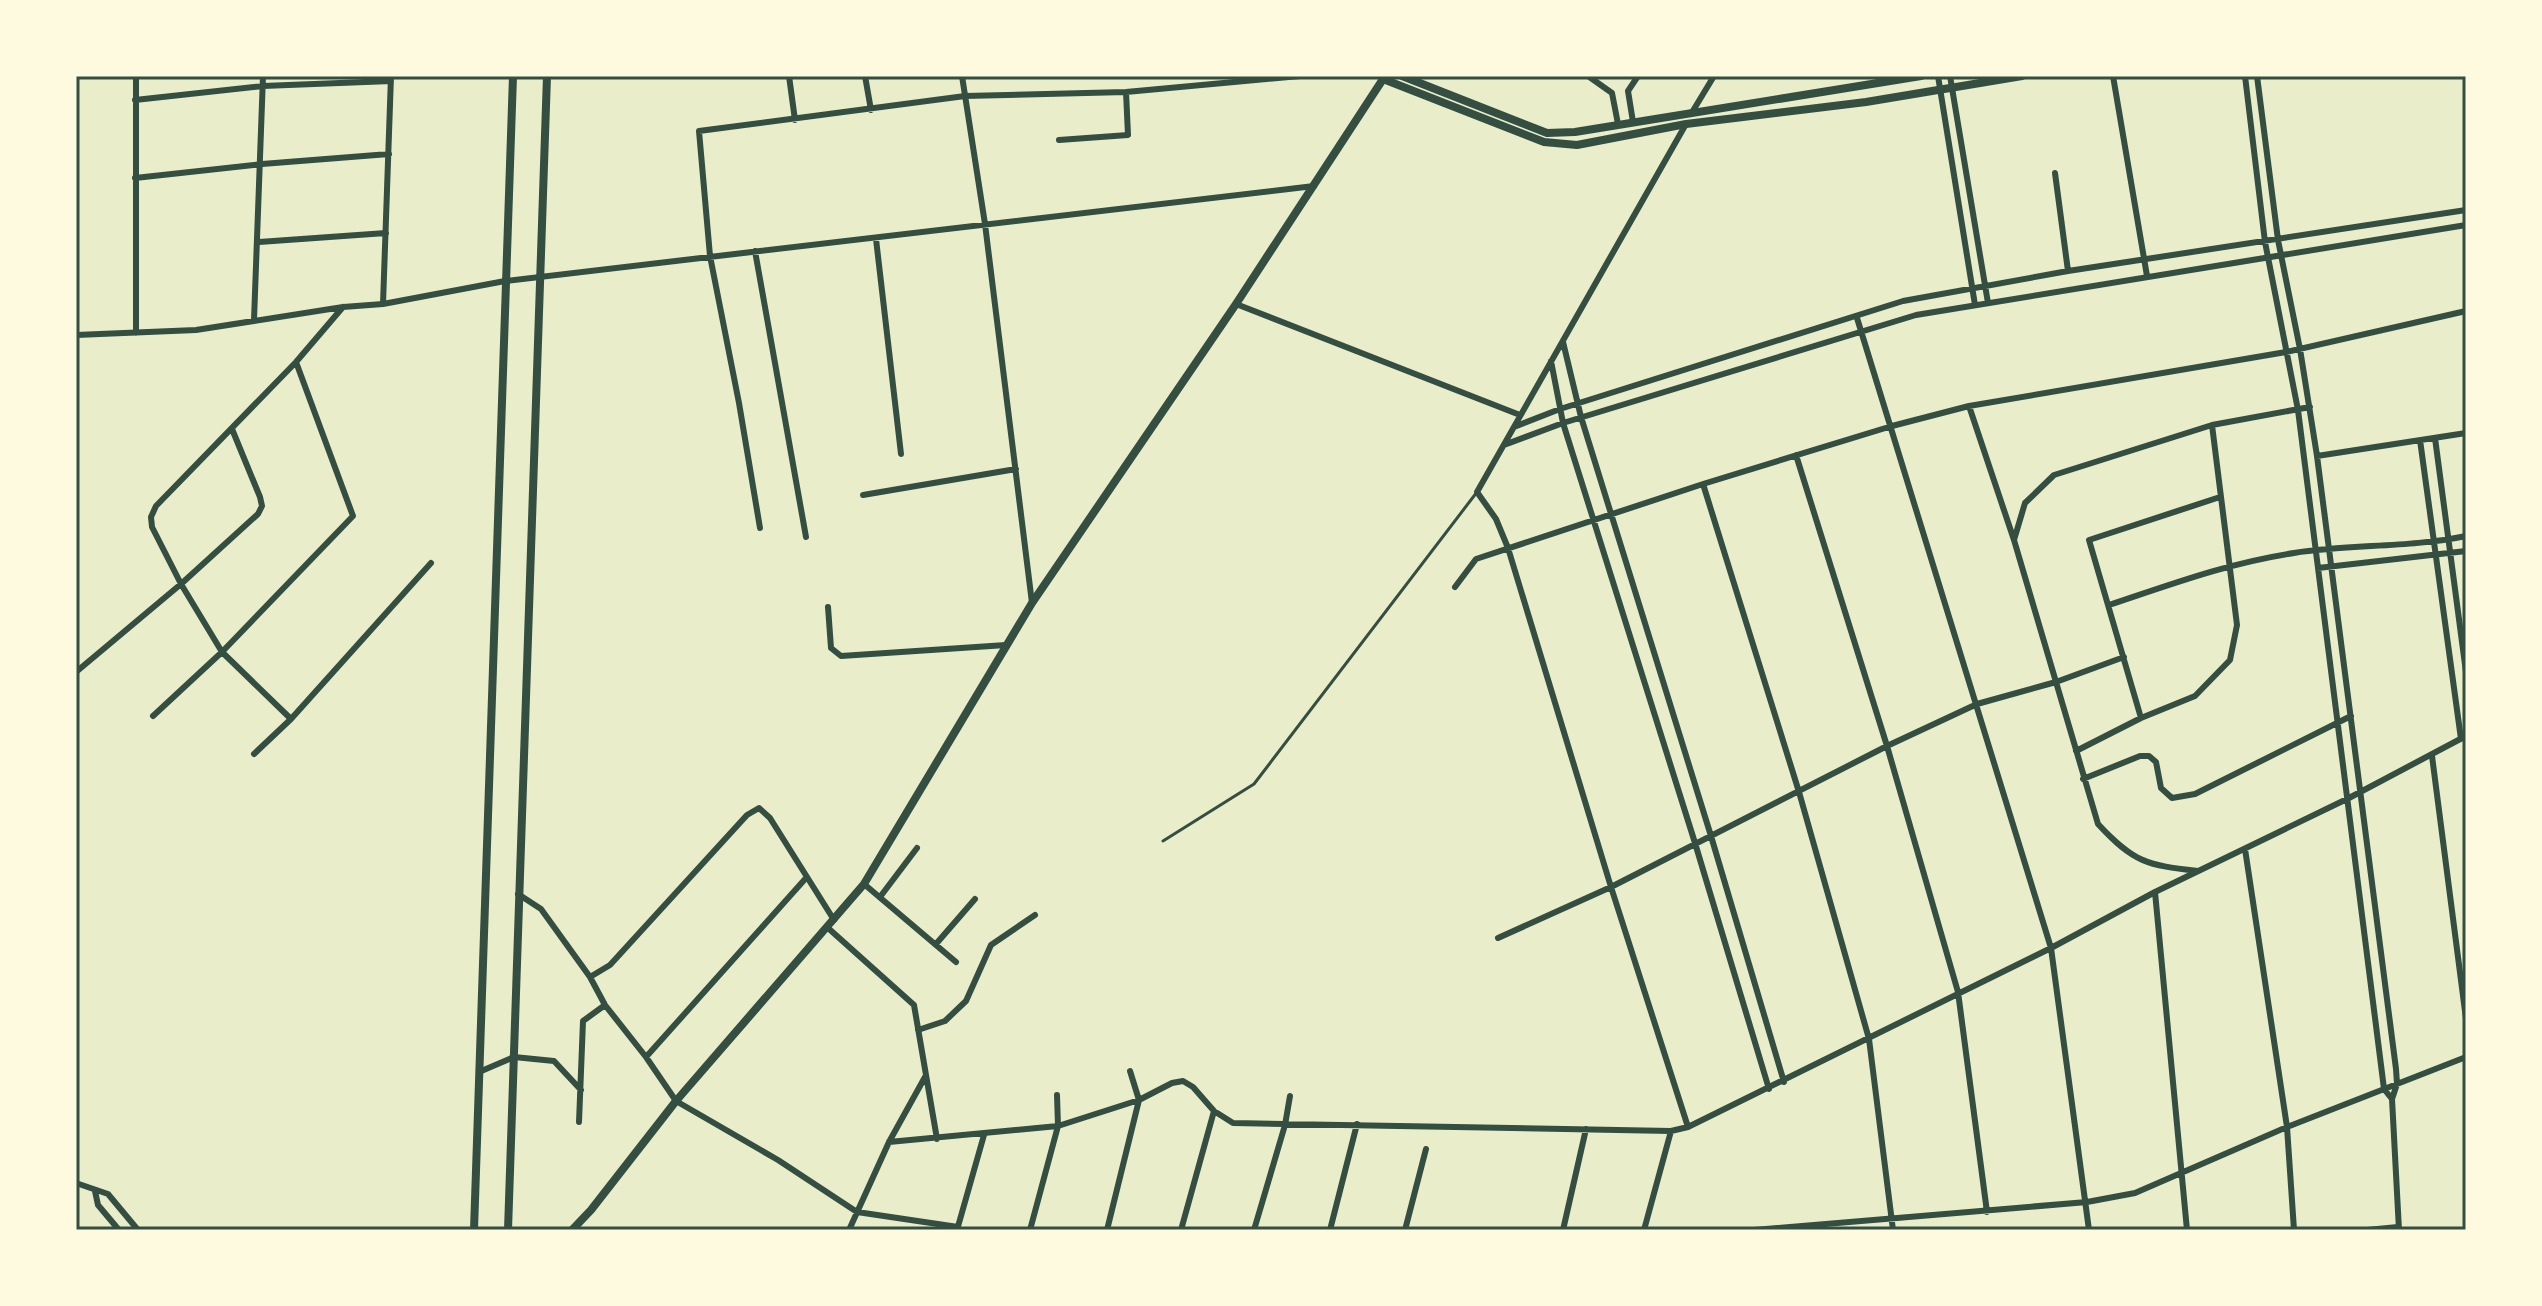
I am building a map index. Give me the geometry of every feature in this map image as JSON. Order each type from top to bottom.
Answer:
[{"type":"street","points":[[136,76],[136,333]]},
{"type":"street","points":[[254,320],[263,76]]},
{"type":"street","points":[[474,1230],[484,1070],[513,76]]},
{"type":"street","points":[[508,1230],[547,76]]},
{"type":"street","points":[[789,76],[795,120]]},
{"type":"street","points":[[865,76],[871,110]]},
{"type":"street","points":[[962,76],[985,224],[1032,603]]},
{"type":"street","points":[[760,528],[710,256],[699,131],[965,96],[1126,92],[1300,76]]},
{"type":"street","points":[[1402,76],[1547,133],[1575,132],[1921,76]]},
{"type":"street","points":[[1588,76],[1612,93],[1628,91]]},
{"type":"street","points":[[1633,122],[1628,91],[1638,76]]},
{"type":"street","points":[[1688,1127],[1508,548],[1496,519],[1477,492],[1714,76]]},
{"type":"street","points":[[1938,76],[1975,305]]},
{"type":"street","points":[[1950,76],[1988,303]]},
{"type":"street","points":[[572,1230],[676,1101],[864,884],[1032,603],[1236,304],[1384,78],[1544,142],[1577,145],[1686,124],[1866,102],[1952,88],[1974,80],[2022,76]]},
{"type":"street","points":[[2113,76],[2147,276]]},
{"type":"street","points":[[2245,76],[2265,242],[2298,410],[2384,1089],[2392,1099]]},
{"type":"street","points":[[2257,76],[2278,240],[2317,456],[2397,1084],[2392,1099],[2398,1228],[2367,1230]]},
{"type":"street","points":[[135,100],[263,86],[391,79],[383,304]]},
{"type":"street","points":[[1059,140],[1128,135],[1126,92]]},
{"type":"street","points":[[1612,93],[1618,124]]},
{"type":"street","points":[[135,178],[389,154]]},
{"type":"street","points":[[2055,173],[2068,271]]},
{"type":"street","points":[[76,335],[196,330],[343,307],[383,304],[505,281],[1314,186]]},
{"type":"street","points":[[1514,427],[1560,409],[1903,301],[2068,271],[2466,210]]},
{"type":"street","points":[[1504,445],[1581,417],[1916,315],[2466,225]]},
{"type":"street","points":[[259,242],[386,233]]},
{"type":"street","points":[[876,239],[901,454]]},
{"type":"street","points":[[755,251],[806,537]]},
{"type":"street","points":[[1236,304],[1520,415]]},
{"type":"street","points":[[291,719],[222,652],[181,584],[152,527],[151,517],[156,506],[296,362],[343,307]]},
{"type":"street","points":[[1455,587],[1476,559],[1892,426],[1969,406],[2286,352],[2466,311]]},
{"type":"street","points":[[1857,318],[2051,948],[2089,1230]]},
{"type":"street","points":[[1563,341],[1577,404],[1610,515],[1784,1082]]},
{"type":"street","points":[[1551,361],[1563,423],[1769,1089]]},
{"type":"street","points":[[153,716],[222,652],[353,516],[296,362]]},
{"type":"street","points":[[1969,406],[2014,540],[2098,824],[2121,849],[2150,865],[2198,871]]},
{"type":"street","points":[[2014,540],[2025,503],[2054,475],[2212,425],[2310,407]]},
{"type":"street","points":[[2076,751],[2141,718],[2195,696],[2230,660],[2237,625],[2212,425]]},
{"type":"street","points":[[76,672],[258,514],[262,506],[232,429]]},
{"type":"street","points":[[2317,456],[2466,433]]},
{"type":"street","points":[[2435,438],[2466,672]]},
{"type":"street","points":[[889,1142],[1058,1126],[1139,1100],[1172,1083],[1183,1081],[1193,1087],[1214,1111],[1233,1123],[1671,1131],[1688,1127],[2051,948],[2155,892],[2349,798],[2463,738],[2420,440]]},
{"type":"street","points":[[1796,455],[1887,746],[1958,992],[1987,1212]]},
{"type":"street","points":[[863,495],[1016,469]]},
{"type":"street","points":[[1703,484],[1799,792],[1869,1039],[1893,1230]]},
{"type":"street","points":[[2141,718],[2089,540],[2220,497]]},
{"type":"street","points":[[2109,605],[2230,564],[2329,549],[2434,542],[2466,536]]},
{"type":"street","points":[[2318,568],[2466,551]]},
{"type":"street","points":[[254,754],[291,719],[431,563]]},
{"type":"street","points":[[828,607],[831,648],[841,656],[1006,645]]},
{"type":"street","points":[[1498,938],[1611,887],[1887,746],[1977,704],[2056,682],[2124,657]]},
{"type":"street","points":[[2083,779],[2140,756],[2149,756],[2156,762],[2161,788],[2172,798],[2195,794],[2351,716]]},
{"type":"street","points":[[2432,756],[2466,1019]]},
{"type":"street","points":[[590,977],[610,965],[747,815],[759,808],[770,818],[831,924],[914,1005],[937,1139]]},
{"type":"street","points":[[880,897],[917,848]]},
{"type":"street","points":[[2245,849],[2287,1127],[2294,1230]]},
{"type":"street","points":[[646,1057],[806,878]]},
{"type":"street","points":[[864,884],[956,962]]},
{"type":"street","points":[[2155,892],[2187,1230]]},
{"type":"street","points":[[518,894],[541,909],[590,977],[605,1005],[676,1101],[778,1160],[857,1212],[957,1228],[984,1135]]},
{"type":"street","points":[[936,944],[975,899]]},
{"type":"street","points":[[918,1030],[945,1021],[966,1001],[991,945],[1035,915]]},
{"type":"street","points":[[579,1122],[583,1021],[605,1005]]},
{"type":"street","points":[[484,1070],[514,1057],[554,1061],[581,1090]]},
{"type":"street","points":[[1754,1230],[1987,1212],[2087,1202],[2135,1193],[2287,1127],[2466,1057]]},
{"type":"street","points":[[1107,1230],[1139,1100],[1130,1071]]},
{"type":"street","points":[[849,1230],[889,1142],[925,1077]]},
{"type":"street","points":[[1030,1230],[1058,1126],[1057,1095]]},
{"type":"street","points":[[1254,1230],[1285,1125],[1290,1096]]},
{"type":"street","points":[[1181,1230],[1214,1111]]},
{"type":"street","points":[[1330,1230],[1357,1124]]},
{"type":"street","points":[[1563,1230],[1586,1129]]},
{"type":"street","points":[[1644,1230],[1671,1131]]},
{"type":"street","points":[[1405,1230],[1426,1149]]},
{"type":"street","points":[[76,1183],[108,1194],[138,1230]]},
{"type":"street","points":[[95,1191],[98,1205],[119,1230]]},
{"type":"lane","points":[[1163,841],[1254,784],[1477,492]]}]
